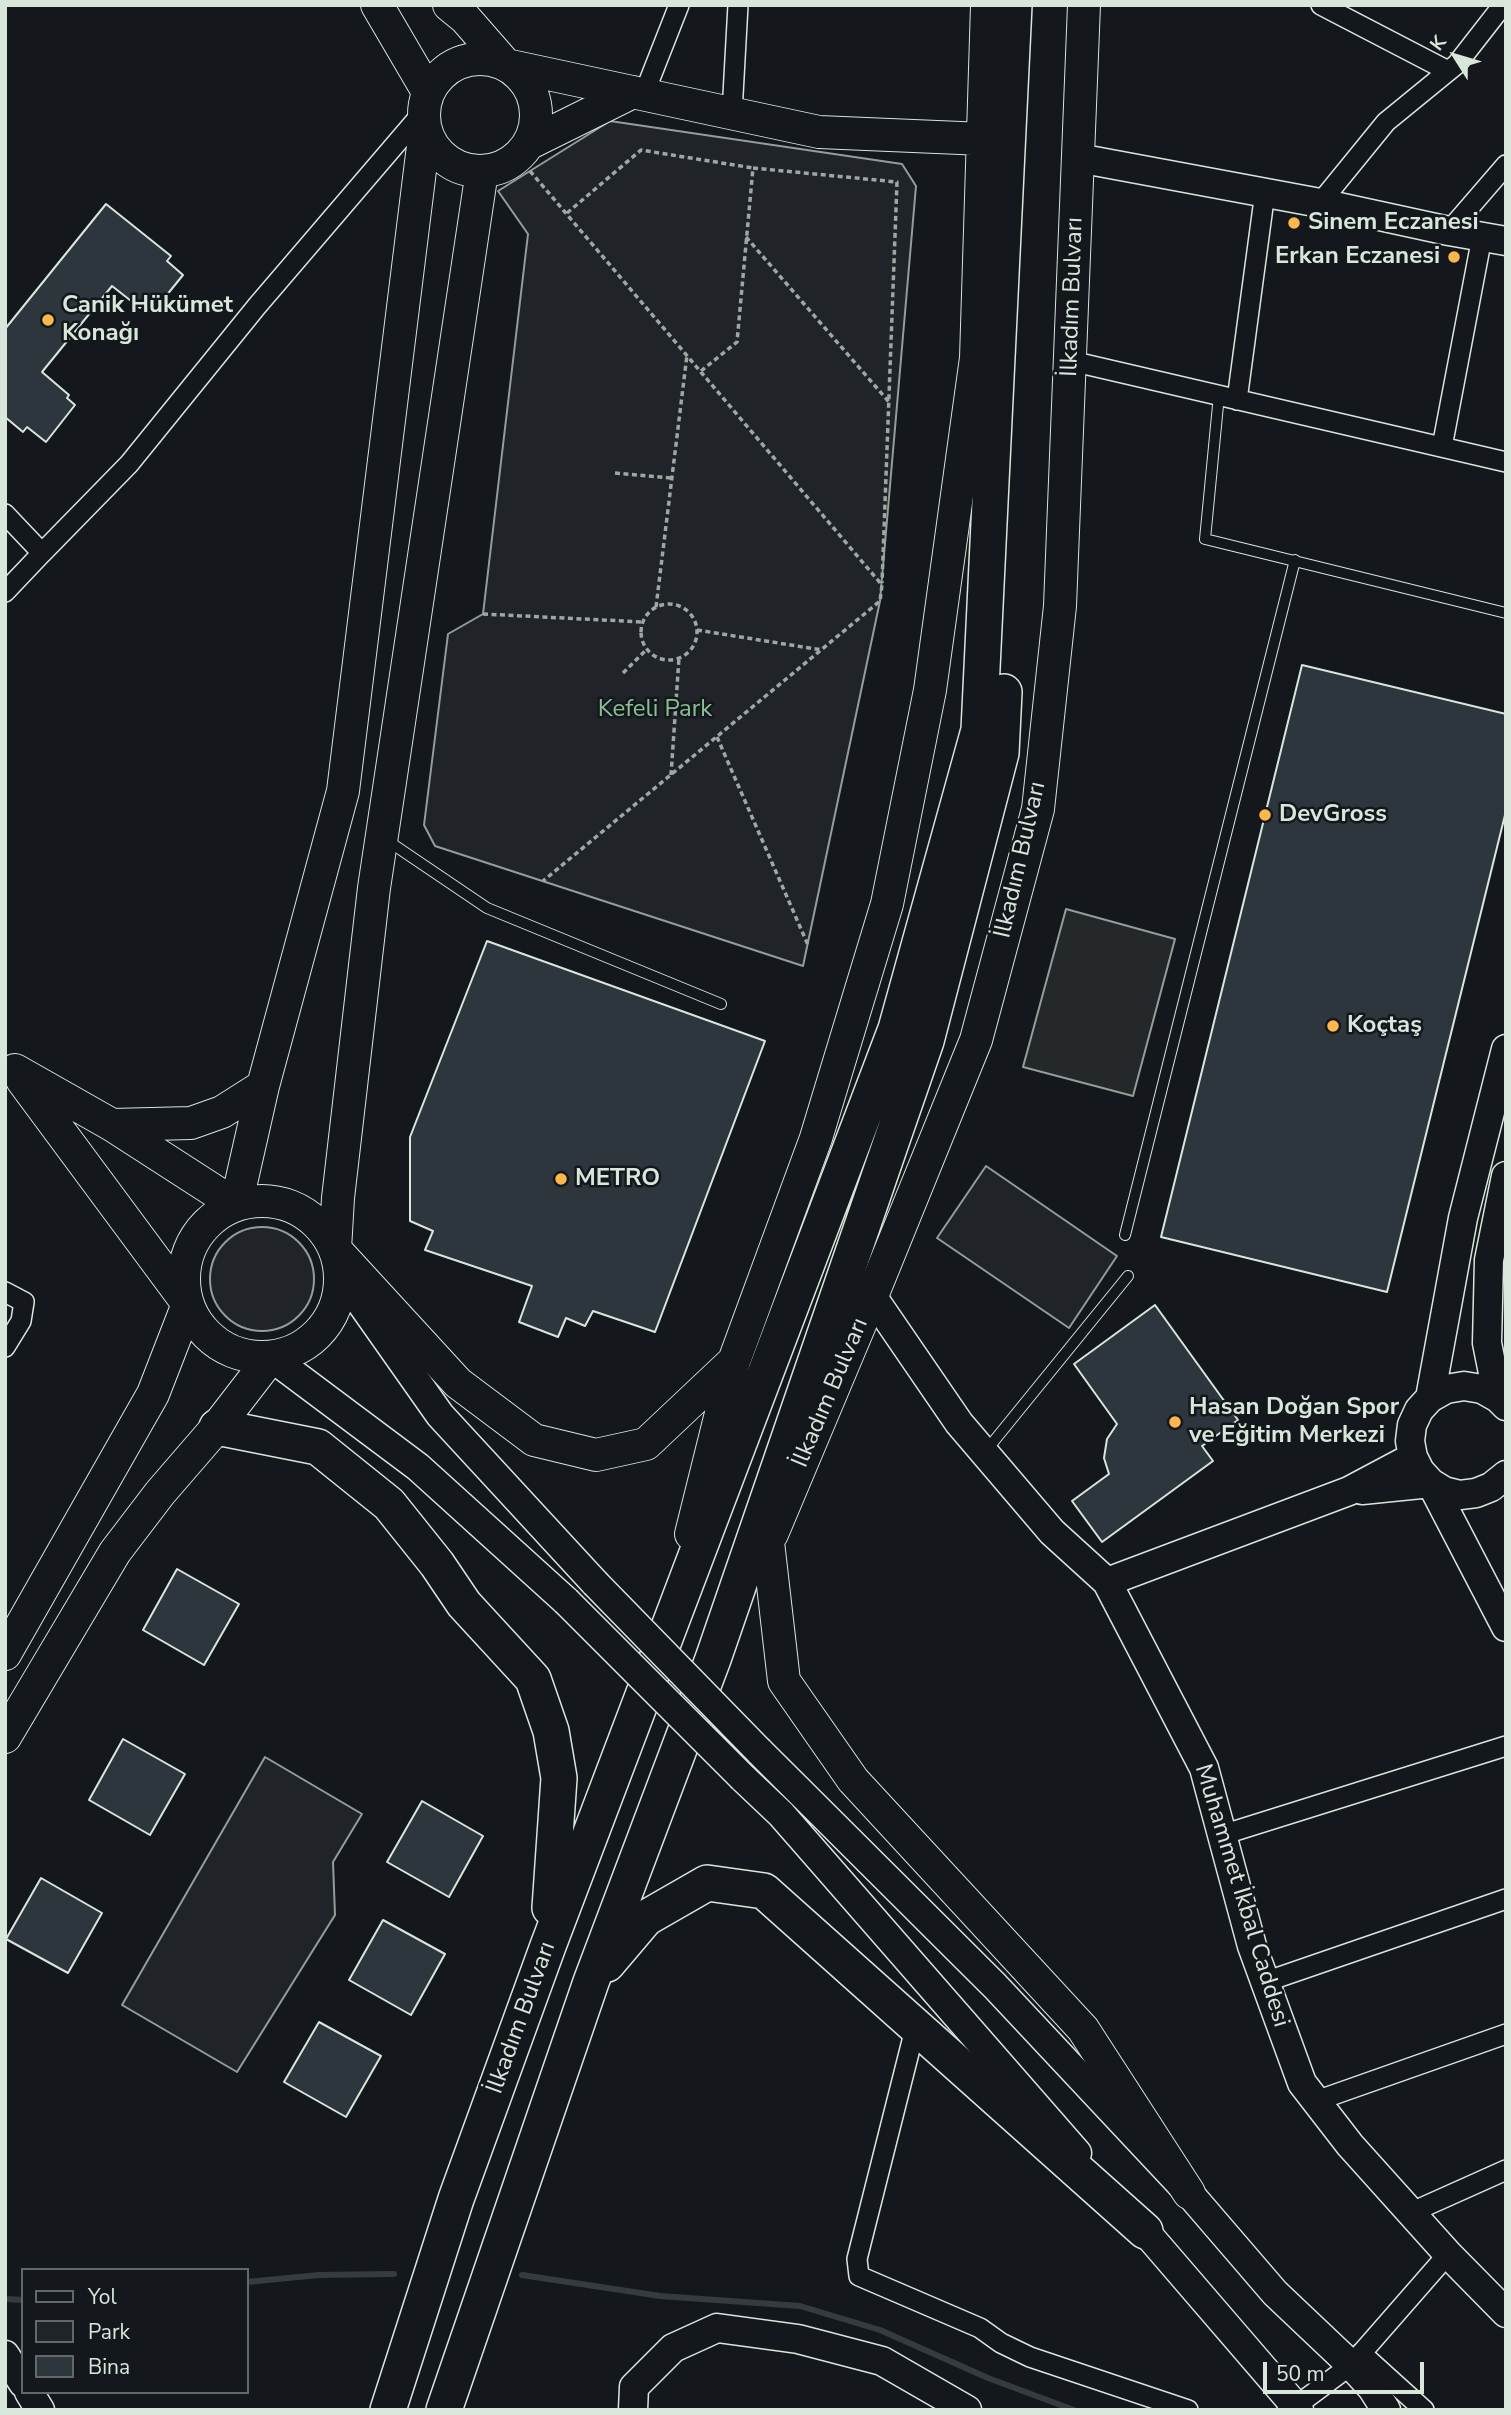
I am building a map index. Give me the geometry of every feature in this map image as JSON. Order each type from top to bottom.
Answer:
[{"type":"highway","name":"İlkadım Bulvarı","points":[[388,2410],[456,2199],[548,1945],[668,1630],[911,1035],[979,730],[1014,5]]},
{"type":"highway","name":"İlkadım Bulvarı","points":[[444,2410],[591,1982],[713,1659],[1001,753],[1037,5]]},
{"type":"highway","points":[[217,1427],[318,1447],[389,1504],[437,1564],[464,1604],[533,1679],[551,1731],[559,1778],[548,1945]]},
{"type":"highway","points":[[591,1982],[646,1918],[707,1883],[764,1891],[1145,2231]]},
{"type":"main road","points":[[377,5],[426,111],[433,147],[446,160],[463,169],[482,171],[500,167],[516,158],[529,157],[639,93]]},
{"type":"main road","points":[[449,5],[465,18],[506,65],[521,76],[531,91],[536,109],[529,157]]},
{"type":"main road","name":"İlkadım Bulvarı","points":[[668,1630],[734,1361],[816,1138],[887,904],[930,690],[975,358],[987,5]]},
{"type":"main road","name":"İlkadım Bulvarı","points":[[713,1659],[768,1542],[872,1296],[975,1040],[1038,809],[1059,606],[1084,5]]},
{"type":"main road","points":[[236,1205],[263,1086],[343,791],[426,111],[439,77],[453,65],[470,59],[489,59],[506,65],[819,132],[984,139]]},
{"type":"main road","points":[[1078,158],[1265,192],[1449,232],[1494,239]]},
{"type":"main road","points":[[10,1068],[188,1304],[200,1327],[220,1345],[244,1355],[271,1357],[294,1350],[314,1337],[330,1318],[338,1296],[340,1272],[335,1249],[343,1157],[382,837],[482,171]]},
{"type":"main road","points":[[1430,1398],[1463,1218],[1506,1049]]},
{"type":"main road","points":[[10,1068],[111,1125],[236,1205]]},
{"type":"main road","points":[[111,1125],[191,1123],[222,1112],[263,1086]]},
{"type":"main road","points":[[1503,1403],[1487,1343],[1489,1260],[1506,1176]]},
{"type":"main road","points":[[5,1654],[153,1394],[188,1304],[184,1280],[187,1256],[198,1234],[215,1217],[236,1205],[259,1200],[283,1203],[304,1213],[322,1228],[359,1300],[440,1415],[595,1583],[995,1986],[1189,2193],[1275,2293],[1356,2359],[1386,2410]]},
{"type":"main road","points":[[335,1249],[458,1383],[534,1440],[596,1455],[646,1444],[734,1361]]},
{"type":"main road","name":"Muhammet İkbal Caddesi","points":[[872,1296],[959,1423],[1052,1532],[1107,1582],[1204,1768],[1252,1946],[1303,2083],[1350,2145],[1410,2213],[1505,2311]]},
{"type":"main road","points":[[5,1737],[115,1552],[271,1357]]},
{"type":"main road","points":[[271,1357],[418,1467],[566,1601],[781,1814],[1145,2231],[1294,2409]]},
{"type":"main road","points":[[1503,1403],[1482,1389],[1464,1386],[1446,1389],[1430,1398],[1419,1410],[1412,1425],[1410,1440],[1413,1457],[1420,1471],[1431,1483],[1506,1627]]},
{"type":"main road","points":[[1107,1582],[1349,1491],[1413,1457]]},
{"type":"main road","points":[[1349,1491],[1431,1483],[1444,1491],[1460,1494],[1476,1493],[1505,1485]]},
{"type":"main road","points":[[768,1542],[784,1681],[853,1780],[1083,2029],[1189,2193]]},
{"type":"main road","points":[[633,2410],[634,2387],[673,2348],[717,2328],[798,2339],[882,2361],[967,2410]]},
{"type":"main road","points":[[5,2355],[21,2380]]},
{"type":"main road","points":[[30,2394],[40,2410]]},
{"type":"street","points":[[639,93],[679,5]]},
{"type":"street","points":[[732,114],[738,5]]},
{"type":"street","points":[[1321,5],[1448,71]]},
{"type":"street","points":[[1320,203],[1386,122],[1457,64],[1503,5]]},
{"type":"street","points":[[5,592],[129,464],[257,306],[426,111]]},
{"type":"street","points":[[1449,232],[1506,166]]},
{"type":"street","points":[[1228,398],[1265,192]]},
{"type":"street","points":[[1442,447],[1494,239]]},
{"type":"street","points":[[1071,361],[1506,462]]},
{"type":"street","points":[[5,514],[42,553]]},
{"type":"street","points":[[5,1292],[23,1302],[21,1321],[5,1346]]},
{"type":"street","points":[[1222,1835],[1506,1746]]},
{"type":"street","points":[[1265,1982],[1506,1899]]},
{"type":"street","points":[[916,2025],[857,2259],[859,2276],[980,2328],[1001,2343],[1030,2357],[1188,2410]]},
{"type":"street","points":[[1316,2101],[1506,2034]]},
{"type":"street","points":[[1410,2213],[1506,2170]]},
{"type":"street","points":[[1294,2409],[1356,2359],[1448,2254]]},
{"type":"street","points":[[1356,2359],[1424,2410]]},
{"type":"lane","points":[[1228,398],[1205,539],[1506,613]]},
{"type":"lane","points":[[1125,1235],[1295,560]]},
{"type":"lane","points":[[382,837],[487,908],[721,1004]]},
{"type":"lane","points":[[985,1453],[1128,1276]]},
{"type":"path","points":[[543,881],[880,601],[897,182],[753,167],[641,150],[567,214]]},
{"type":"path","points":[[529,157],[567,214],[882,585]]},
{"type":"path","points":[[701,371],[737,342],[753,167]]},
{"type":"path","points":[[746,237],[889,402]]},
{"type":"path","points":[[656,607],[687,355]]},
{"type":"path","points":[[615,473],[672,478]]},
{"type":"path","points":[[665,604],[683,608],[691,614],[697,630],[692,647],[679,658],[662,659],[647,649],[642,641],[643,622],[656,607],[665,604]]},
{"type":"path","points":[[483,614],[643,622]]},
{"type":"path","points":[[697,630],[822,650]]},
{"type":"path","points":[[623,673],[647,649]]},
{"type":"path","points":[[671,775],[679,658]]},
{"type":"path","points":[[716,737],[808,945]]},
{"type":"green space","name":"Kefeli Park","points":[[610,121],[902,164],[916,186],[880,601],[803,966],[435,846],[424,825],[448,634],[483,614],[528,234],[498,191]]},
{"type":"green space","points":[[986,1166],[1117,1256],[1069,1328],[937,1238]]},
{"type":"green space","points":[[262,1227],[282,1231],[299,1242],[310,1259],[314,1279],[310,1299],[299,1316],[282,1327],[262,1331],[242,1327],[225,1316],[214,1299],[210,1279],[214,1259],[225,1242],[242,1231]]},
{"type":"green space","points":[[265,1757],[362,1814],[333,1862],[335,1915],[237,2072],[122,2005]]},
{"type":"shaded area","points":[[1066,909],[1175,939],[1133,1096],[1023,1067]]},
{"type":"building","name":"Canik Hükümet Konağı","points":[[106,204],[171,256],[167,261],[183,275],[153,312],[143,304],[140,308],[112,286],[42,372],[69,395],[67,398],[75,405],[46,442],[27,427],[23,432],[5,417],[5,329]]},
{"type":"building","name":"Koçtaş","points":[[1302,665],[1506,714],[1506,811],[1387,1292],[1161,1237]]},
{"type":"building","name":"METRO","points":[[487,941],[765,1041],[655,1332],[593,1311],[585,1326],[566,1318],[558,1337],[519,1322],[532,1286],[425,1250],[433,1231],[410,1221],[410,1137]]},
{"type":"building","name":"Hasan Doğan Spor ve Eğitim Merkezi","points":[[1155,1305],[1238,1420],[1202,1446],[1213,1461],[1102,1542],[1072,1501],[1109,1474],[1104,1458],[1107,1439],[1117,1424],[1074,1364]]},
{"type":"building","points":[[177,1569],[239,1604],[204,1665],[143,1630]]},
{"type":"building","points":[[123,1739],[185,1774],[150,1835],[89,1800]]},
{"type":"building","points":[[422,1801],[483,1836],[449,1897],[387,1862]]},
{"type":"building","points":[[41,1878],[102,1913],[68,1973],[6,1939]]},
{"type":"building","points":[[383,1920],[445,1954],[411,2015],[349,1980]]},
{"type":"building","points":[[319,2022],[381,2056],[346,2117],[284,2082]]},
{"type":"waterway","points":[[248,2282],[319,2275],[394,2274]]},
{"type":"waterway","points":[[522,2275],[660,2296],[800,2306],[880,2330],[988,2378],[1074,2410]]},
{"type":"waterway","points":[[5,2299],[21,2300]]},
{"type":"place","name":"Sinem Eczanesi","points":[[1294,223]]},
{"type":"place","name":"Erkan Eczanesi","points":[[1454,257]]},
{"type":"place","name":"Canik Hükümet Konağı","points":[[48,320]]},
{"type":"place","name":"DevGross","points":[[1265,815]]},
{"type":"place","name":"Koçtaş","points":[[1333,1026]]},
{"type":"place","name":"METRO","points":[[561,1179]]},
{"type":"place","name":"Hasan Doğan Spor ve Eğitim Merkezi","points":[[1175,1422]]}]
